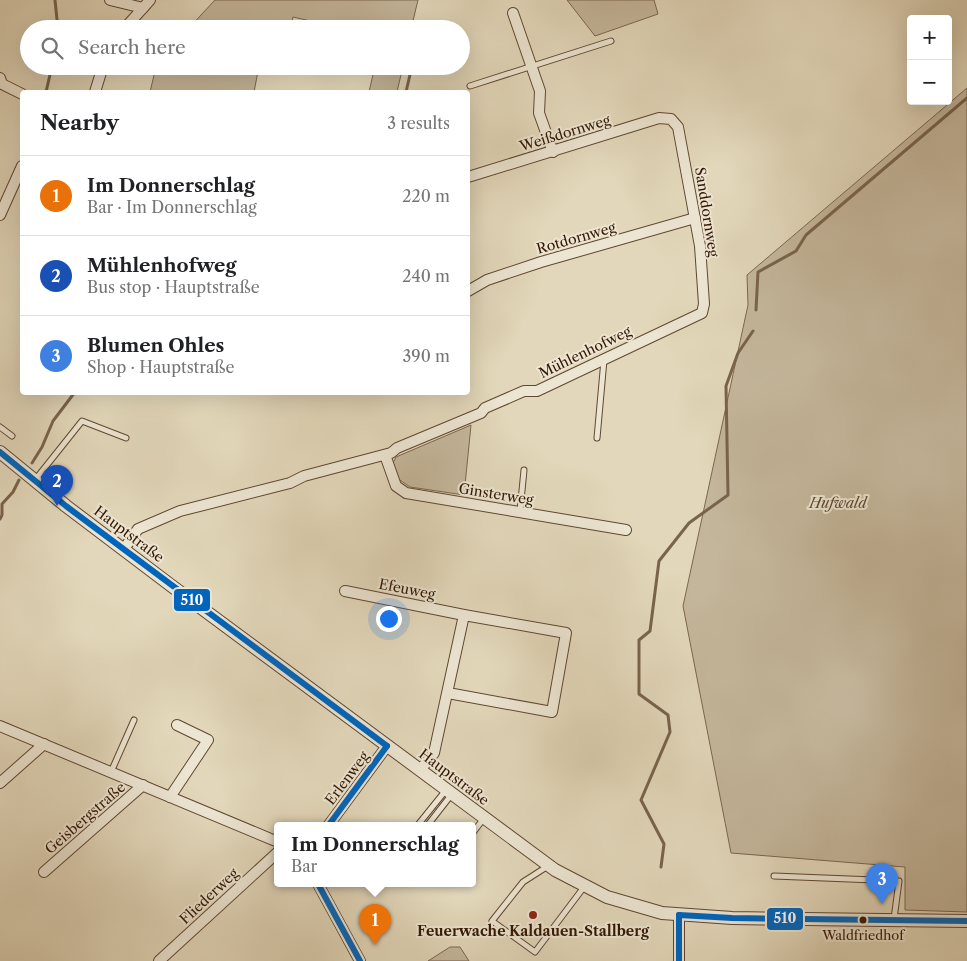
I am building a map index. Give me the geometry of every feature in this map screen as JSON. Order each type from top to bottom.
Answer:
[{"type":"street","points":[[110,0],[146,4]]},
{"type":"street","points":[[132,20],[146,4]]},
{"type":"street","points":[[513,13],[540,91],[539,114],[553,152]]},
{"type":"street","points":[[96,90],[100,75]]},
{"type":"street","points":[[1,82],[20,93]]},
{"type":"street","name":"Weißdornweg","points":[[470,176],[659,118],[671,119]]},
{"type":"street","name":"Sanddornweg","points":[[671,119],[678,127],[700,246],[704,304],[702,313]]},
{"type":"street","points":[[0,215],[20,170]]},
{"type":"street","name":"Rotdornweg","points":[[470,290],[487,280],[541,262],[695,218]]},
{"type":"street","name":"Mühlenhofweg","points":[[124,549],[138,529],[180,511],[290,483],[304,476],[385,455],[424,435],[434,434],[481,414],[485,408],[524,391],[537,391],[604,360],[618,351],[702,313]]},
{"type":"street","name":"Hauptstraße","points":[[0,452],[124,549],[387,746],[549,866],[584,887],[627,904],[678,915],[732,918],[967,921]]},
{"type":"street","name":"Ginsterweg","points":[[385,455],[396,486],[406,494],[520,511],[626,530]]},
{"type":"street","name":"Efeuweg","points":[[345,591],[566,633],[552,712],[448,694]]},
{"type":"street","points":[[420,770],[434,753],[464,615]]},
{"type":"street","points":[[170,797],[212,741],[177,725]]},
{"type":"street","points":[[0,726],[274,840]]},
{"type":"street","points":[[0,783],[44,744]]},
{"type":"street","name":"Erlenweg","points":[[331,822],[387,746]]},
{"type":"street","name":"Geisbergstraße","points":[[44,872],[143,785]]},
{"type":"street","name":"Fliederweg","points":[[159,961],[274,856]]},
{"type":"street","points":[[320,887],[360,961]]},
{"type":"street","points":[[678,915],[679,961]]},
{"type":"lane","points":[[470,86],[611,41]]},
{"type":"lane","points":[[597,438],[604,360]]},
{"type":"lane","points":[[34,480],[82,421],[126,438]]},
{"type":"lane","points":[[0,427],[12,436]]},
{"type":"lane","points":[[520,511],[524,470]]},
{"type":"lane","points":[[111,772],[134,720]]},
{"type":"lane","points":[[421,822],[449,792]]},
{"type":"lane","points":[[430,822],[449,792]]},
{"type":"lane","points":[[476,829],[484,818]]},
{"type":"lane","points":[[549,866],[523,882],[492,921],[535,952],[584,887]]},
{"type":"lane","points":[[774,876],[899,881],[894,920]]},
{"type":"green space","points":[[215,0],[418,0],[413,20],[306,20],[293,17],[292,20],[196,20]]},
{"type":"green space","points":[[567,0],[654,0],[658,14],[595,36]]},
{"type":"green space","points":[[154,75],[257,75],[254,90],[150,90]]},
{"type":"green space","points":[[373,75],[401,75],[397,90],[369,90]]},
{"type":"green space","name":"Hufwald","points":[[967,88],[967,912],[905,910],[905,867],[731,853],[683,606],[748,305],[747,275],[947,105],[952,105],[952,101]]},
{"type":"green space","points":[[471,425],[464,495],[410,487],[397,478],[393,463],[396,457]]},
{"type":"green space","points":[[450,947],[460,947],[469,961],[428,961]]},
{"type":"waterway","points":[[55,0],[57,20]]},
{"type":"waterway","points":[[46,90],[50,75]]},
{"type":"waterway","points":[[406,90],[410,75]]},
{"type":"waterway","points":[[756,310],[758,272],[796,251],[806,235],[967,98]]},
{"type":"waterway","points":[[661,867],[664,844],[641,800],[670,732],[668,715],[639,694],[639,640],[650,631],[659,561],[689,523],[728,495],[726,386],[738,353],[753,331]]},
{"type":"waterway","points":[[32,463],[42,447],[53,421],[73,395]]},
{"type":"waterway","points":[[0,519],[2,504],[13,492],[19,480]]},
{"type":"transit line","name":"510","points":[[0,452],[66,506],[387,746]]},
{"type":"transit line","name":"510","points":[[331,822],[387,746]]},
{"type":"transit line","name":"510","points":[[320,887],[360,961]]},
{"type":"transit line","name":"510","points":[[679,915],[732,918],[967,921]]},
{"type":"transit line","name":"510","points":[[679,915],[679,961]]},
{"type":"place","name":"Mühlenhofweg","points":[[57,506]]},
{"type":"place","name":"Blumen Ohles","points":[[882,904]]},
{"type":"place","name":"Feuerwache Kaldauen-Stallberg","points":[[533,915]]},
{"type":"place","name":"Waldfriedhof","points":[[863,920]]},
{"type":"place","name":"Im Donnerschlag","points":[[375,945]]}]
